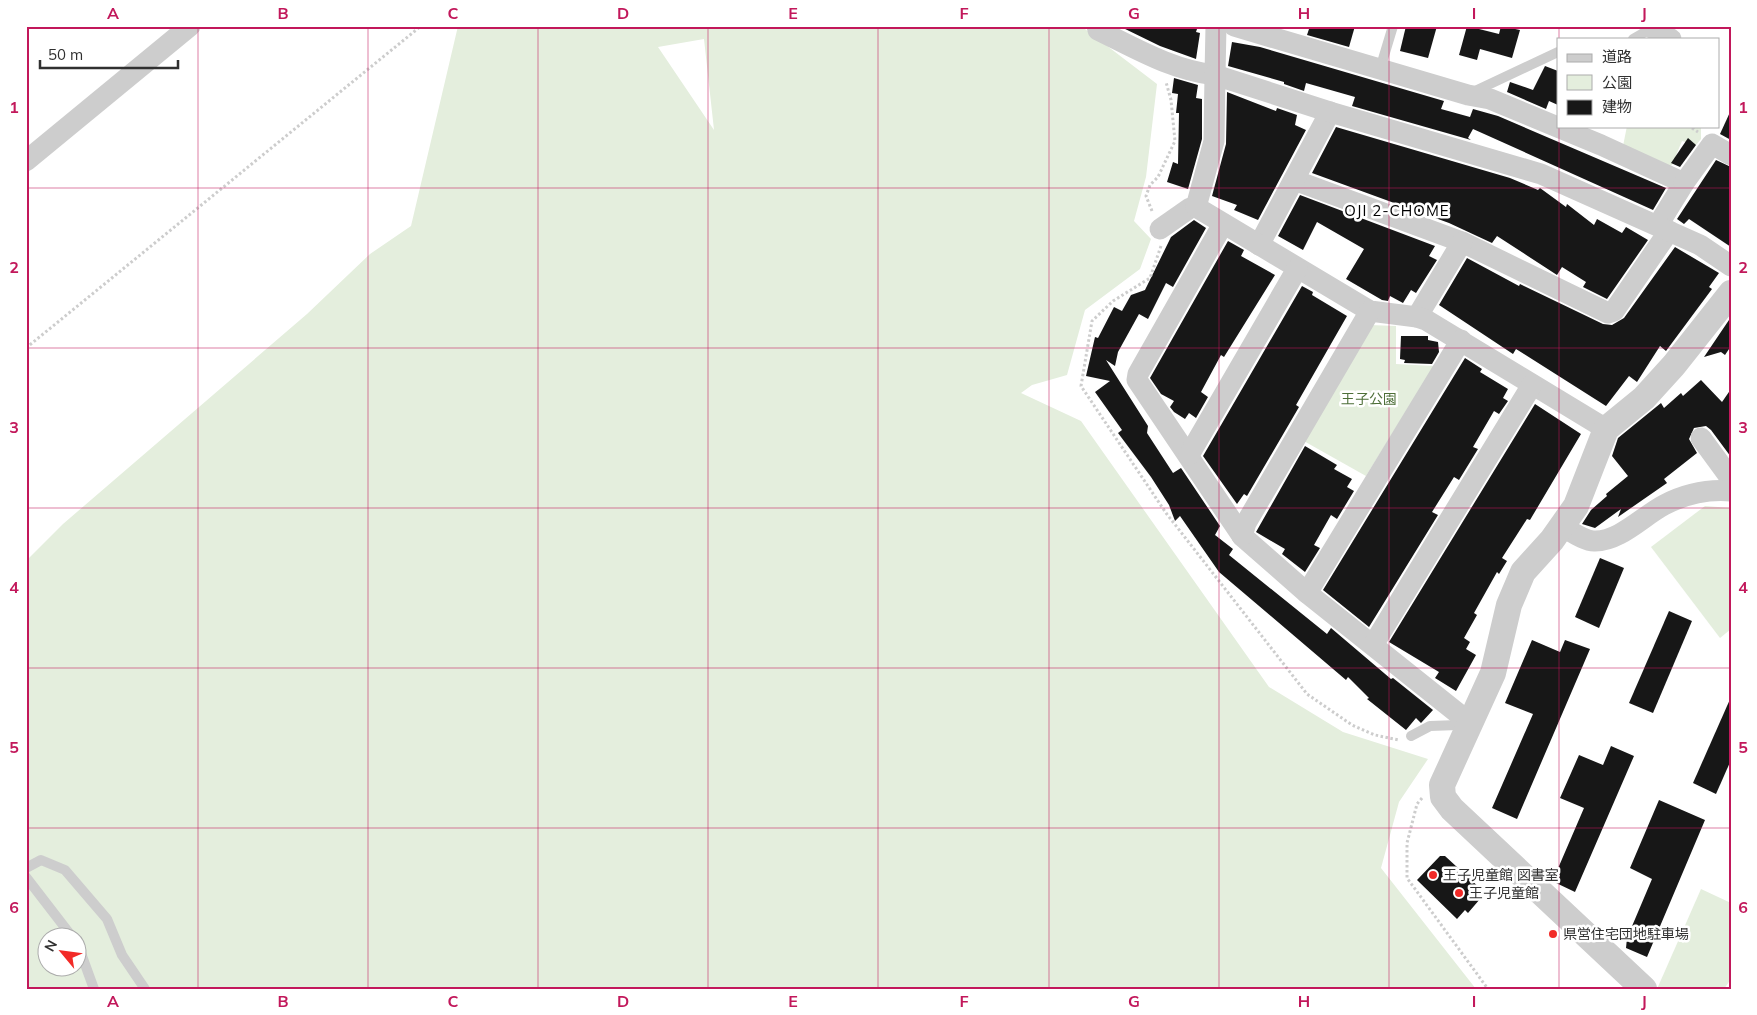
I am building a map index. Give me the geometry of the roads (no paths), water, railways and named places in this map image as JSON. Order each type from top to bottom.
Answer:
[{"type":"street","points":[[26,161],[190,26]]},
{"type":"street","points":[[1097,26],[1098,30],[1164,63],[1192,72],[1215,76],[1541,174],[1700,245],[1731,266]]},
{"type":"street","points":[[1196,206],[1214,140],[1216,26]]},
{"type":"street","points":[[1234,26],[1468,95],[1490,99],[1557,127]]},
{"type":"street","points":[[1652,28],[1669,38]]},
{"type":"street","points":[[1259,245],[1330,112]]},
{"type":"street","points":[[1560,128],[1684,183]]},
{"type":"street","points":[[1294,180],[1462,242],[1608,312],[1614,311],[1663,228],[1709,135],[1731,155]]},
{"type":"street","points":[[1196,206],[1296,269],[1370,311],[1417,317],[1461,340],[1606,429]]},
{"type":"street","points":[[1160,229],[1190,208],[1196,206]]},
{"type":"street","points":[[1223,224],[1138,374],[1137,380],[1242,536],[1307,593],[1466,720]]},
{"type":"street","points":[[1417,317],[1462,242]]},
{"type":"street","points":[[1189,455],[1296,269]]},
{"type":"street","points":[[1644,989],[1452,809],[1444,797],[1442,785],[1466,720],[1493,673],[1509,605],[1523,572],[1562,527],[1576,506],[1606,429],[1644,398],[1674,365],[1731,293]]},
{"type":"street","points":[[1242,536],[1246,523],[1370,311]]},
{"type":"street","points":[[1307,593],[1461,340]]},
{"type":"street","points":[[1372,645],[1532,385]]},
{"type":"street","points":[[1712,445],[1731,479]]},
{"type":"street","points":[[1562,527],[1591,541],[1603,540],[1621,532],[1665,504],[1692,494],[1716,490],[1731,491]]},
{"type":"lane","points":[[1380,69],[1393,26]]},
{"type":"lane","points":[[1635,38],[1652,28]]},
{"type":"lane","points":[[1468,95],[1557,52]]},
{"type":"lane","points":[[1411,736],[1430,726],[1458,724],[1466,720]]},
{"type":"lane","points":[[26,868],[41,860],[65,870],[107,919],[122,955],[145,989]]},
{"type":"lane","points":[[26,877],[65,928]]},
{"type":"lane","points":[[88,972],[94,989]]},
{"type":"place","name":"王子児童館 図書室","points":[[1433,875]]},
{"type":"place","name":"王子児童館","points":[[1459,893]]},
{"type":"place","name":"県営住宅団地駐車場","points":[[1553,934]]},
{"type":"district","name":"OJI 2-CHOME","points":[[1397,210]]},
{"type":"park label","name":"王子公園","points":[[1369,399]]}]
